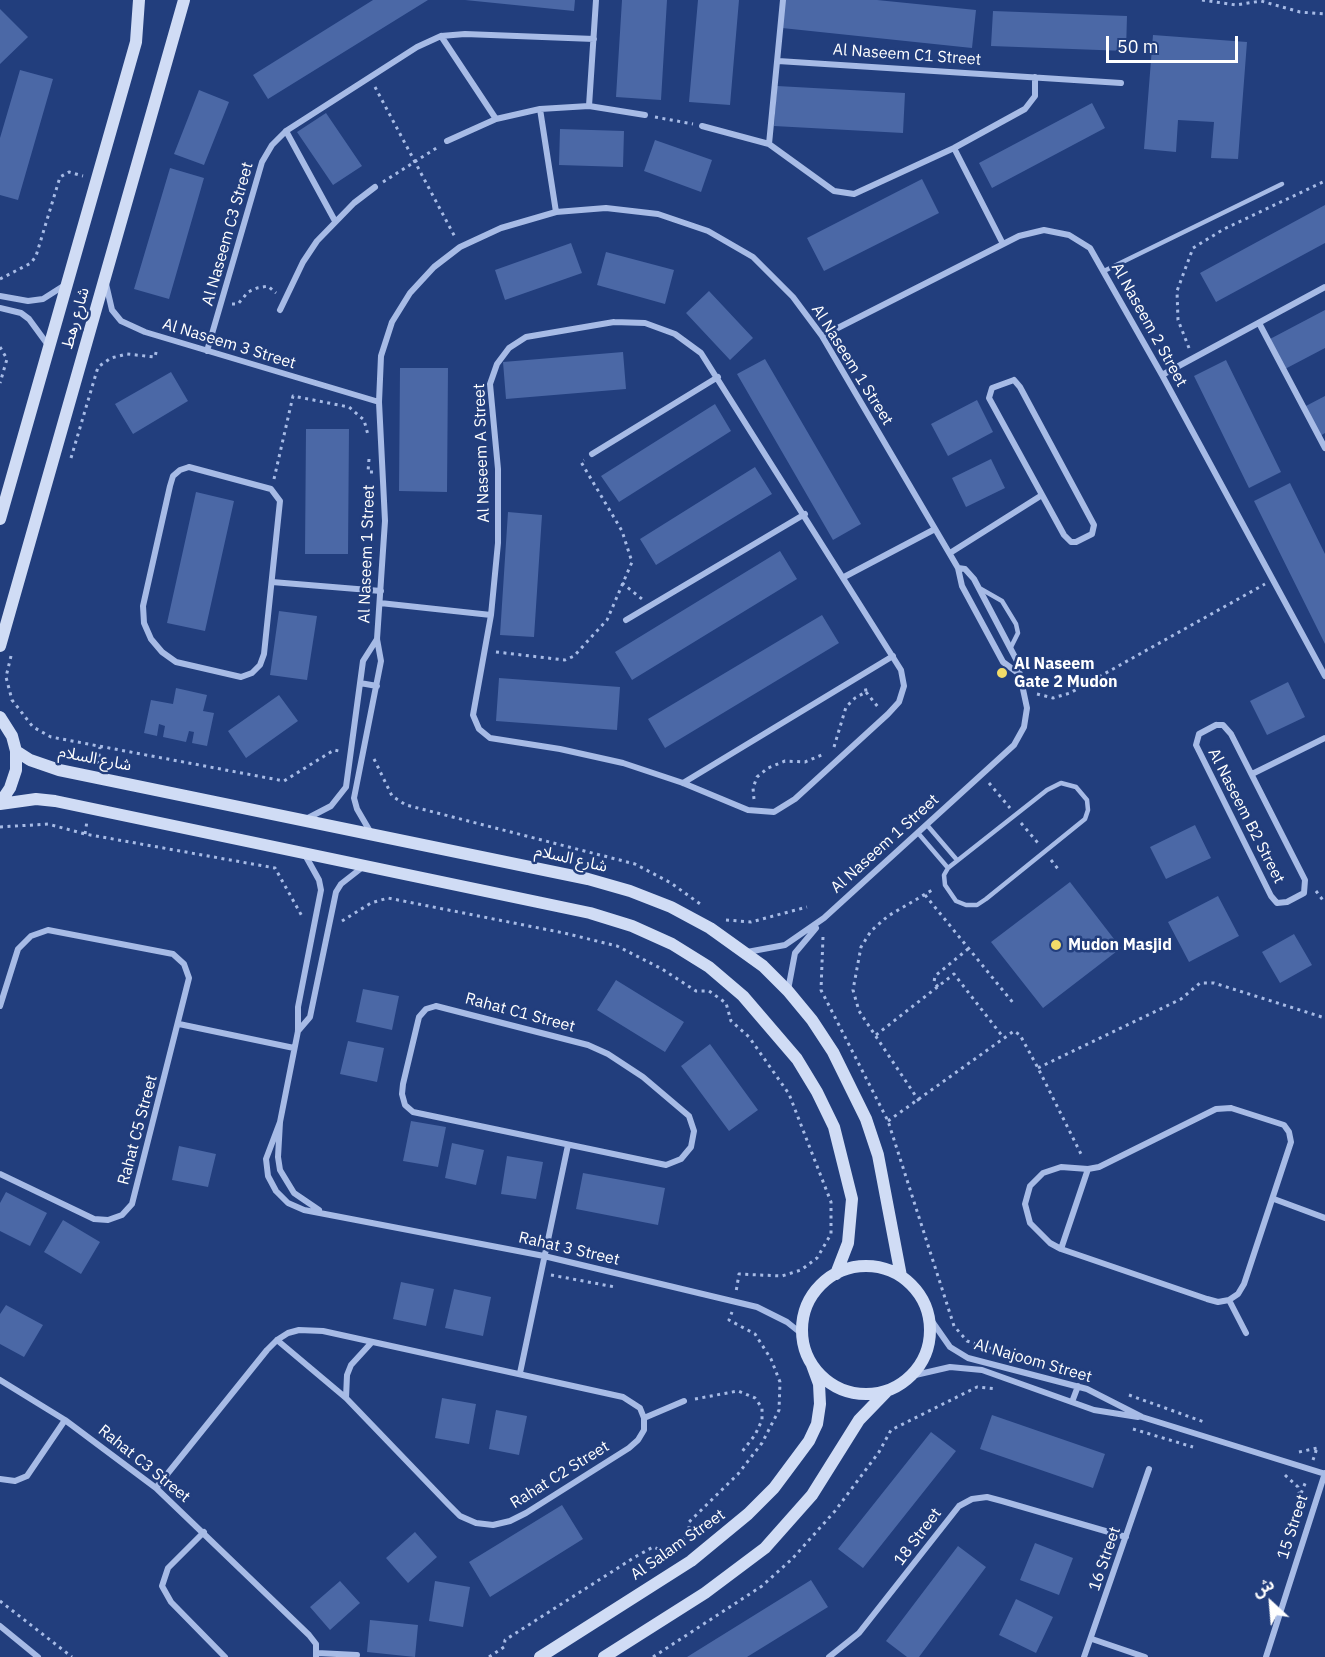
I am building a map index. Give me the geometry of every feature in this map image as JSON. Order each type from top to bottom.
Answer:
[{"type":"street","name":"شارع رهط","points":[[0,519],[136,42],[139,0]]},
{"type":"street","name":"شارع رهط","points":[[0,646],[184,0]]},
{"type":"street","points":[[589,106],[596,0]]},
{"type":"street","points":[[769,144],[783,0]]},
{"type":"street","points":[[496,119],[441,36],[465,34],[594,39]]},
{"type":"street","name":"Al Naseem C3 Street","points":[[207,351],[262,162],[272,145],[286,131],[370,77],[441,36]]},
{"type":"street","name":"Al Naseem C1 Street","points":[[778,61],[1122,83]]},
{"type":"street","points":[[702,126],[769,144],[834,191],[843,194],[864,190],[954,148],[1030,105],[1035,96],[1035,77]]},
{"type":"street","points":[[447,141],[496,119],[540,109],[589,106],[645,115]]},
{"type":"street","points":[[540,109],[556,212]]},
{"type":"street","points":[[286,131],[334,221]]},
{"type":"street","points":[[954,148],[1003,244]]},
{"type":"street","points":[[280,310],[303,262],[334,221],[375,187]]},
{"type":"street","name":"Al Naseem 1 Street","points":[[373,835],[357,809],[354,798],[381,661],[377,639],[385,520],[379,402],[381,356],[392,322],[410,292],[434,267],[460,247],[501,228],[556,212],[606,208],[658,214],[708,231],[753,257],[794,297],[822,336],[950,553],[958,567],[960,580],[1003,662],[1018,673]]},
{"type":"street","name":"Al Naseem 2 Street","points":[[822,336],[1019,236],[1044,230],[1069,235],[1090,249],[1162,375],[1325,676]]},
{"type":"street","name":"Al Naseem 3 Street","points":[[105,276],[112,310],[121,321],[160,337],[379,402]]},
{"type":"street","points":[[0,296],[28,301],[43,299],[68,283]]},
{"type":"street","points":[[1162,375],[1325,286]]},
{"type":"street","points":[[0,308],[21,313],[29,319],[37,326],[48,345]]},
{"type":"street","name":"Al Naseem A Street","points":[[614,322],[645,323],[675,334],[701,353],[805,514],[893,656],[901,670],[904,686],[899,702],[888,714],[789,803],[774,812],[762,813],[748,810],[683,783],[623,763],[560,749],[490,738],[478,729],[473,715],[491,615],[499,506],[490,384],[497,364],[509,348],[526,337],[546,331],[614,322]]},
{"type":"street","points":[[1259,323],[1325,448]]},
{"type":"street","points":[[592,454],[718,377]]},
{"type":"street","points":[[1009,380],[1014,380],[1020,387],[1092,521],[1092,534],[1076,542],[1066,539],[1042,495],[989,398],[992,388],[1009,380]]},
{"type":"street","points":[[189,467],[271,489],[280,501],[264,654],[260,665],[252,673],[241,677],[176,662],[162,652],[151,639],[144,623],[143,606],[173,476],[189,467]]},
{"type":"street","points":[[950,553],[1042,495]]},
{"type":"street","points":[[626,620],[805,514]]},
{"type":"street","points":[[843,577],[934,529]]},
{"type":"street","name":"Al Naseem 1 Street","points":[[746,952],[785,945],[824,918],[1014,745],[1024,727],[1028,708],[1011,647],[981,589],[970,573],[958,567]]},
{"type":"street","points":[[272,582],[381,591]]},
{"type":"street","points":[[380,603],[491,615]]},
{"type":"street","points":[[978,616],[991,609]]},
{"type":"street","name":"Al Naseem 1 Street","points":[[305,819],[331,806],[346,787],[363,661],[377,639]]},
{"type":"street","points":[[683,783],[893,656]]},
{"type":"street","points":[[360,682],[377,687]]},
{"type":"street","points":[[0,717],[12,736],[16,751],[16,770],[10,788],[0,804]]},
{"type":"street","name":"Al Naseem B2 Street","points":[[1216,724],[1228,729],[1252,774],[1307,885],[1304,893],[1282,903],[1277,903],[1271,896],[1198,751],[1196,739],[1199,734],[1216,724]]},
{"type":"street","points":[[355,726],[368,728]]},
{"type":"street","name":"Al Naseem B2 Street","points":[[1252,774],[1325,738]]},
{"type":"street","name":"شارع السلام","points":[[16,751],[30,760],[59,770],[588,879],[630,891],[690,917],[746,952],[788,991],[813,1020],[833,1052],[866,1119],[887,1192],[893,1242],[901,1276]]},
{"type":"street","points":[[0,804],[17,800],[56,801],[364,865],[590,913],[632,926],[672,944],[709,967],[743,996],[797,1059],[817,1092],[834,1127],[852,1199],[848,1243],[837,1274]]},
{"type":"street","name":"Rahat 3 Street","points":[[304,853],[319,880],[321,890],[297,1007],[298,1031],[280,1122],[278,1157],[286,1182],[294,1193],[322,1212]]},
{"type":"street","name":"Rahat 3 Street","points":[[298,1031],[310,1017],[336,892],[341,884],[364,865]]},
{"type":"street","name":"Al Naseem 1 Street","points":[[788,991],[795,953],[824,918]]},
{"type":"street","name":"Rahat C5 Street","points":[[0,1006],[18,949],[31,936],[48,930],[174,954],[184,964],[189,978],[137,1190],[132,1204],[122,1215],[108,1220],[94,1219],[0,1173]]},
{"type":"street","points":[[313,932],[327,934]]},
{"type":"street","points":[[304,978],[318,981]]},
{"type":"street","name":"Rahat C1 Street","points":[[436,1006],[588,1045],[627,1065],[643,1077],[689,1116],[694,1131],[691,1147],[681,1160],[666,1165],[568,1145],[413,1112],[405,1105],[402,1094],[419,1017],[426,1010],[436,1006]]},
{"type":"street","points":[[179,1024],[294,1048]]},
{"type":"street","points":[[1231,1108],[1275,1120],[1284,1125],[1289,1132],[1289,1150],[1244,1284],[1238,1294],[1229,1300],[1218,1302],[1208,1299],[1061,1249],[1050,1243],[1030,1222],[1025,1204],[1030,1186],[1043,1173],[1061,1167],[1088,1169],[1107,1163],[1216,1109],[1231,1108]]},
{"type":"street","name":"Rahat 3 Street","points":[[280,1122],[266,1159],[268,1176],[276,1191],[288,1203],[304,1210],[544,1256],[734,1302],[770,1312],[802,1334]]},
{"type":"street","points":[[519,1372],[568,1145]]},
{"type":"street","points":[[1061,1249],[1088,1169]]},
{"type":"street","points":[[1274,1199],[1325,1218]]},
{"type":"street","points":[[604,1657],[705,1593],[765,1548],[812,1495],[859,1420],[887,1390],[911,1376],[928,1349],[929,1317],[924,1301],[914,1287],[901,1276],[886,1269],[869,1266],[852,1268],[837,1274],[815,1292],[808,1305],[802,1334],[805,1350],[812,1365],[827,1380],[845,1391],[866,1394],[887,1390]]},
{"type":"street","points":[[1229,1300],[1246,1333]]},
{"type":"street","name":"Al Najoom Street","points":[[929,1317],[951,1347],[968,1358],[1078,1386],[1102,1395],[1142,1417]]},
{"type":"street","points":[[156,1488],[277,1340],[288,1333],[311,1329],[519,1372],[623,1397],[640,1408],[644,1418],[684,1401]]},
{"type":"street","name":"Rahat C2 Street","points":[[277,1340],[346,1398],[460,1516],[476,1523],[493,1525],[510,1521],[526,1513],[629,1448],[644,1430],[644,1418]]},
{"type":"street","points":[[346,1398],[347,1375],[351,1365],[372,1342]]},
{"type":"street","name":"Al Salam Street","points":[[540,1657],[691,1561],[741,1521],[774,1488],[809,1441],[817,1424],[820,1404],[819,1384],[812,1365]]},
{"type":"street","name":"Al Najoom Street","points":[[911,1376],[950,1367],[982,1370],[1102,1412],[1142,1417],[1325,1473]]},
{"type":"street","name":"Rahat C3 Street","points":[[0,1380],[65,1420],[156,1488],[309,1635],[316,1644],[316,1655]]},
{"type":"street","points":[[1072,1402],[1078,1386]]},
{"type":"street","points":[[0,1479],[15,1481],[27,1476],[65,1420]]},
{"type":"street","name":"16 Street","points":[[1084,1657],[1149,1469]]},
{"type":"street","name":"15 Street","points":[[1266,1657],[1325,1473]]},
{"type":"street","name":"18 Street","points":[[829,1657],[859,1633],[959,1506],[972,1499],[987,1497],[1126,1537]]},
{"type":"street","points":[[204,1532],[168,1568],[162,1586],[171,1602],[225,1657]]},
{"type":"street","points":[[0,1626],[39,1657]]},
{"type":"street","points":[[1092,1639],[1145,1657]]},
{"type":"street","points":[[316,1655],[357,1655]]},
{"type":"lane","points":[[1104,271],[1282,184]]},
{"type":"lane","points":[[981,589],[1002,601],[1016,624],[1017,638],[1011,647]]},
{"type":"lane","points":[[1069,783],[1082,792],[1087,800],[1088,810],[1078,826],[977,904],[966,905],[956,901],[945,885],[944,876],[948,868],[957,860],[1053,785],[1069,783]]},
{"type":"lane","points":[[927,825],[957,860]]},
{"type":"lane","points":[[918,833],[948,868]]},
{"type":"path","points":[[1202,0],[1236,5],[1260,1],[1300,12],[1325,14]]},
{"type":"path","points":[[370,77],[460,247]]},
{"type":"path","points":[[645,115],[702,126]]},
{"type":"path","points":[[375,187],[447,141]]},
{"type":"path","points":[[0,279],[34,260],[62,174],[69,172],[97,180]]},
{"type":"path","points":[[1192,358],[1178,320],[1177,291],[1194,248],[1224,229],[1325,181]]},
{"type":"path","points":[[222,303],[238,304],[248,292],[268,286],[285,299]]},
{"type":"path","points":[[68,468],[98,367],[111,358],[127,354],[155,357],[160,337]]},
{"type":"path","points":[[0,347],[7,359],[0,383]]},
{"type":"path","points":[[271,489],[293,396],[349,407],[364,420],[369,440]]},
{"type":"path","points":[[369,451],[368,472],[383,471]]},
{"type":"path","points":[[485,650],[565,660],[574,656],[607,620],[632,562],[622,531],[581,462],[592,454]]},
{"type":"path","points":[[1024,688],[1053,698],[1070,693],[1273,580]]},
{"type":"path","points":[[622,583],[642,599],[646,608]]},
{"type":"path","points":[[13,647],[6,677],[12,700],[33,727],[51,737],[284,781],[334,750]]},
{"type":"path","points":[[866,672],[866,692],[872,702],[888,714]]},
{"type":"path","points":[[762,813],[754,799],[753,788],[757,777],[768,768],[785,761],[805,762],[820,757],[834,746],[846,707],[866,692]]},
{"type":"path","points":[[375,759],[392,796],[406,805],[635,864],[671,883],[705,907]]},
{"type":"path","points":[[0,827],[48,824],[85,834],[275,868],[302,915],[304,929],[313,932]]},
{"type":"path","points":[[919,1101],[859,1011],[853,990],[861,947],[871,931],[888,916],[945,885]]},
{"type":"path","points":[[925,895],[1014,1004]]},
{"type":"path","points":[[327,934],[332,935],[341,922],[371,903],[388,898],[617,946],[662,969],[696,991],[709,991],[726,1003],[731,1021],[749,1037],[789,1094],[831,1202],[831,1234],[817,1258],[801,1270],[782,1276],[739,1274],[729,1320],[755,1334],[771,1359],[780,1382],[779,1410],[762,1443],[738,1474],[688,1522],[689,1536],[664,1551],[653,1547],[635,1557],[505,1640],[504,1647],[489,1657]]},
{"type":"path","points":[[721,919],[751,922],[807,907]]},
{"type":"path","points":[[824,918],[821,990],[888,1121],[954,1326],[967,1341],[1033,1362]]},
{"type":"path","points":[[938,987],[934,982],[935,976],[968,949]]},
{"type":"path","points":[[876,1035],[954,974],[1003,1037]]},
{"type":"path","points":[[1038,1068],[1180,999],[1200,983],[1214,983],[1325,1018]]},
{"type":"path","points":[[888,1121],[1014,1031],[1020,1035],[1038,1068],[1088,1169]]},
{"type":"path","points":[[541,1273],[621,1288]]},
{"type":"path","points":[[722,1309],[732,1311]]},
{"type":"path","points":[[655,1657],[762,1586],[792,1559],[835,1511],[879,1452],[891,1430],[977,1387],[999,1389]]},
{"type":"path","points":[[684,1401],[738,1391],[755,1398],[762,1408],[762,1420],[755,1435],[741,1453]]},
{"type":"path","points":[[1119,1392],[1206,1423]]},
{"type":"path","points":[[1123,1426],[1201,1449]]},
{"type":"path","points":[[1278,1472],[1298,1487],[1300,1497],[1317,1448],[1295,1453]]},
{"type":"path","points":[[0,1601],[72,1657]]},
{"type":"building","points":[[373,0],[428,0],[268,99],[253,75]]},
{"type":"building","points":[[465,0],[575,0],[574,11]]},
{"type":"building","points":[[622,0],[667,0],[661,100],[616,97]]},
{"type":"building","points":[[698,0],[739,0],[730,105],[689,102]]},
{"type":"building","points":[[785,0],[877,0],[976,10],[972,48],[782,28]]},
{"type":"building","points":[[0,9],[28,37],[0,64]]},
{"type":"building","points":[[993,11],[1127,16],[1126,51],[991,46]]},
{"type":"building","points":[[1153,35],[1247,42],[1238,159],[1211,158],[1214,122],[1178,120],[1176,152],[1144,149]]},
{"type":"building","points":[[20,70],[53,79],[18,200],[0,195],[0,138]]},
{"type":"building","points":[[777,86],[905,93],[903,133],[774,126]]},
{"type":"building","points":[[199,90],[229,102],[204,165],[174,154]]},
{"type":"building","points":[[1092,103],[1105,128],[992,188],[979,163]]},
{"type":"building","points":[[326,113],[362,166],[333,185],[297,132]]},
{"type":"building","points":[[560,129],[624,131],[623,167],[559,165]]},
{"type":"building","points":[[655,140],[712,160],[701,192],[644,171]]},
{"type":"building","points":[[170,168],[204,178],[169,299],[134,289]]},
{"type":"building","points":[[922,179],[939,213],[824,271],[807,238]]},
{"type":"building","points":[[1325,205],[1325,243],[1216,302],[1200,273]]},
{"type":"building","points":[[571,243],[582,273],[505,300],[495,270]]},
{"type":"building","points":[[606,252],[674,270],[665,304],[597,285]]},
{"type":"building","points":[[709,291],[753,338],[730,360],[686,313]]},
{"type":"building","points":[[1325,310],[1325,348],[1285,369],[1270,339]]},
{"type":"building","points":[[623,352],[626,389],[506,399],[503,362]]},
{"type":"building","points":[[765,359],[861,524],[833,540],[737,374]]},
{"type":"building","points":[[1226,360],[1281,472],[1249,488],[1194,376]]},
{"type":"building","points":[[400,368],[448,368],[447,492],[399,491]]},
{"type":"building","points":[[171,372],[188,401],[133,434],[115,404]]},
{"type":"building","points":[[1325,396],[1325,433],[1320,436],[1304,407]]},
{"type":"building","points":[[977,400],[993,432],[948,456],[931,424]]},
{"type":"building","points":[[715,404],[731,431],[619,502],[601,476]]},
{"type":"building","points":[[306,429],[349,429],[348,554],[305,554]]},
{"type":"building","points":[[991,459],[1005,488],[966,507],[952,478]]},
{"type":"building","points":[[755,467],[772,494],[656,565],[640,539]]},
{"type":"building","points":[[1290,483],[1325,554],[1325,644],[1254,501]]},
{"type":"building","points":[[196,492],[234,501],[205,631],[167,623]]},
{"type":"building","points":[[508,512],[542,515],[534,637],[500,635]]},
{"type":"building","points":[[780,551],[797,579],[632,680],[615,652]]},
{"type":"building","points":[[279,611],[317,616],[307,680],[270,675]]},
{"type":"building","points":[[822,615],[839,643],[665,748],[648,719]]},
{"type":"building","points":[[499,678],[620,687],[617,730],[496,721]]},
{"type":"building","points":[[1288,682],[1305,717],[1267,735],[1250,701]]},
{"type":"building","points":[[176,688],[207,695],[203,711],[214,713],[207,746],[192,743],[194,732],[189,731],[186,742],[163,737],[165,726],[159,724],[157,736],[144,733],[151,700],[173,704]]},
{"type":"building","points":[[279,695],[298,721],[246,758],[228,731]]},
{"type":"building","points":[[1195,825],[1211,858],[1166,879],[1150,847]]},
{"type":"building","name":"Mudon Masjid","points":[[1070,882],[1121,948],[1043,1008],[991,942]]},
{"type":"building","points":[[1218,896],[1239,936],[1189,962],[1168,922]]},
{"type":"building","points":[[1294,934],[1312,965],[1280,983],[1262,952]]},
{"type":"building","points":[[616,980],[684,1022],[665,1052],[597,1010]]},
{"type":"building","points":[[363,989],[399,996],[392,1030],[356,1022]]},
{"type":"building","points":[[348,1041],[384,1048],[377,1082],[340,1074]]},
{"type":"building","points":[[710,1044],[758,1110],[729,1131],[681,1066]]},
{"type":"building","points":[[411,1121],[446,1127],[438,1167],[403,1161]]},
{"type":"building","points":[[452,1143],[484,1150],[476,1185],[445,1178]]},
{"type":"building","points":[[179,1146],[216,1154],[208,1187],[172,1180]]},
{"type":"building","points":[[507,1156],[543,1162],[536,1199],[501,1194]]},
{"type":"building","points":[[583,1173],[665,1188],[658,1225],[576,1209]]},
{"type":"building","points":[[6,1192],[47,1213],[30,1246],[0,1231],[0,1203]]},
{"type":"building","points":[[63,1220],[100,1242],[81,1274],[44,1252]]},
{"type":"building","points":[[401,1282],[434,1289],[426,1326],[393,1319]]},
{"type":"building","points":[[454,1289],[491,1297],[483,1336],[445,1328]]},
{"type":"building","points":[[6,1305],[43,1325],[24,1357],[0,1344],[0,1314]]},
{"type":"building","points":[[442,1398],[476,1404],[469,1444],[435,1438]]},
{"type":"building","points":[[496,1410],[527,1416],[519,1455],[489,1449]]},
{"type":"building","points":[[992,1415],[1105,1454],[1093,1488],[980,1449]]},
{"type":"building","points":[[931,1432],[956,1451],[863,1568],[838,1549]]},
{"type":"building","points":[[562,1505],[583,1539],[490,1597],[469,1562]]},
{"type":"building","points":[[415,1532],[437,1557],[408,1583],[386,1558]]},
{"type":"building","points":[[1035,1543],[1073,1558],[1059,1595],[1020,1580]]},
{"type":"building","points":[[958,1546],[986,1567],[919,1657],[907,1657],[886,1641]]},
{"type":"building","points":[[811,1580],[828,1607],[747,1657],[687,1657]]},
{"type":"building","points":[[340,1581],[360,1603],[330,1630],[310,1607]]},
{"type":"building","points":[[435,1581],[470,1587],[463,1627],[429,1621]]},
{"type":"building","points":[[1016,1599],[1053,1617],[1036,1653],[999,1635]]},
{"type":"building","points":[[370,1620],[418,1625],[415,1657],[367,1652]]},
{"type":"place","name":"Al Naseem Gate 2 Mudon","points":[[1002,673]]},
{"type":"place","name":"Mudon Masjid","points":[[1056,945]]}]
